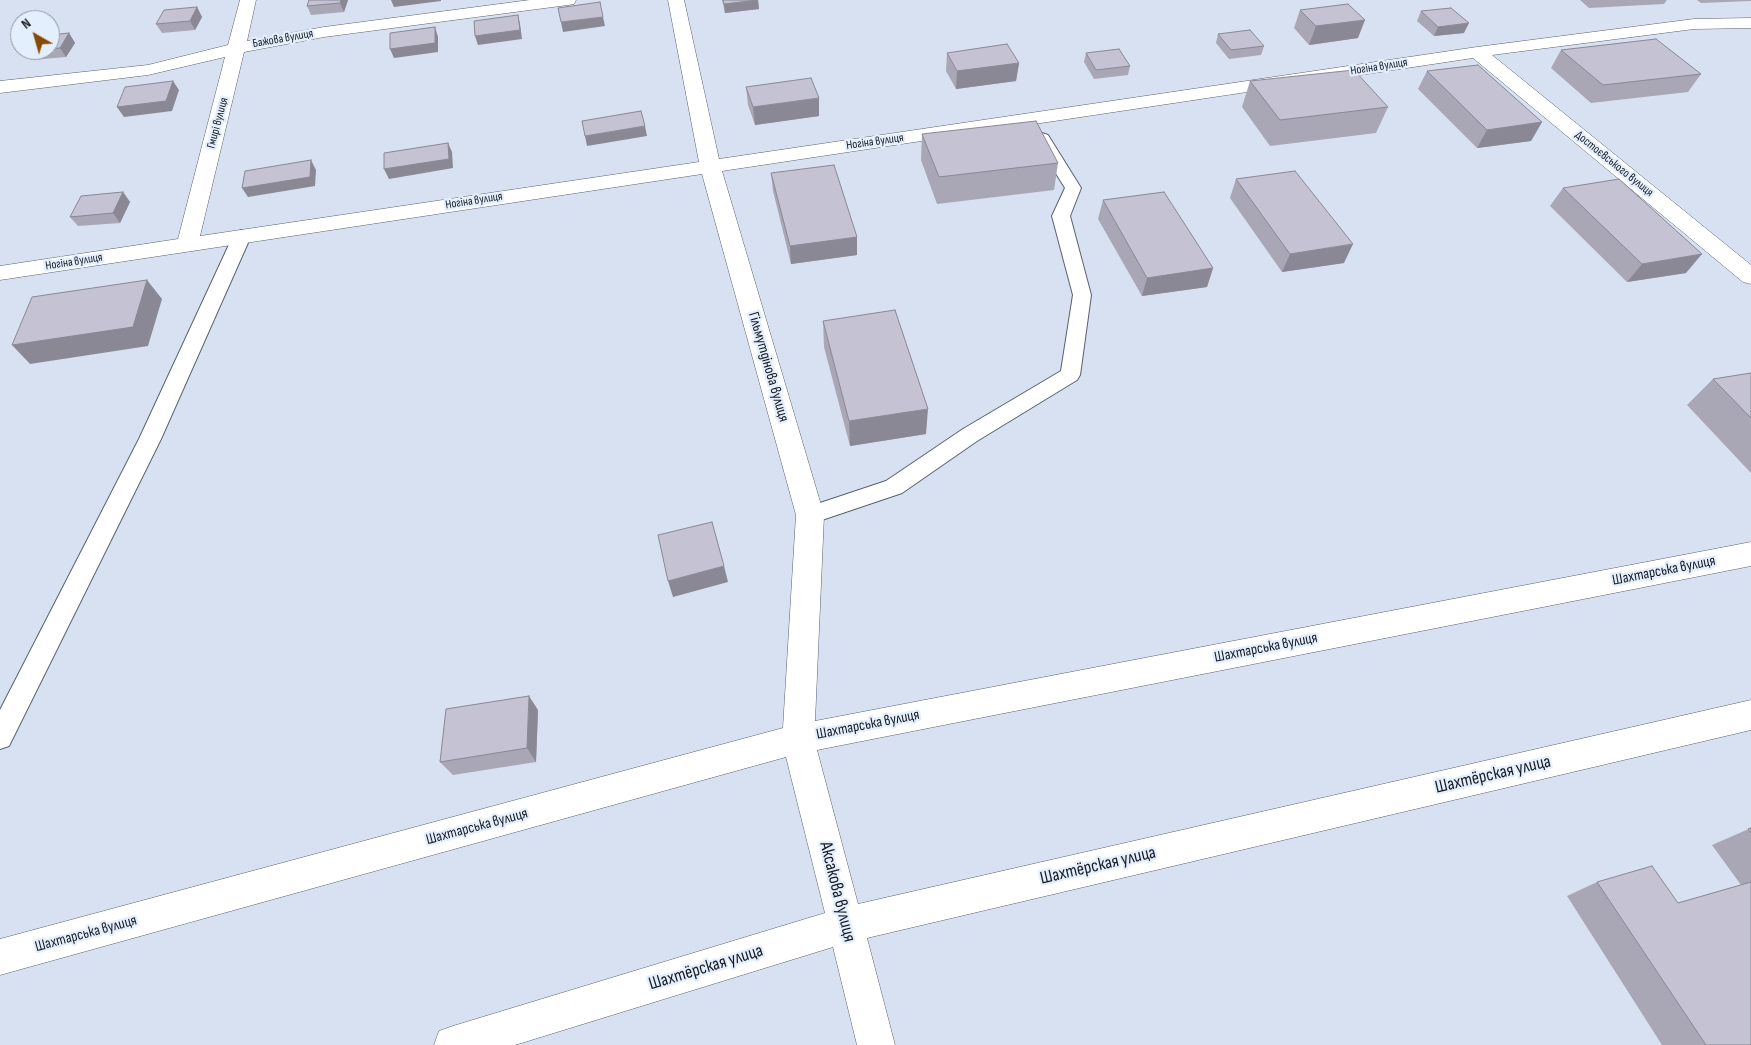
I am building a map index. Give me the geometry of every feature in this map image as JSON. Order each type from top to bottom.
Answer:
[{"type":"street","name":"Гмирі вулиця","points":[[187,245],[238,48],[248,0]]},
{"type":"street","name":"Бажова вулиця","points":[[0,87],[148,70],[238,48],[324,32],[568,0]]},
{"type":"street","name":"Гільмутдінова вулиця","points":[[676,0],[710,166],[810,515],[798,739]]},
{"type":"street","name":"Ногіна вулиця","points":[[0,273],[1477,52],[1694,24],[1751,23]]},
{"type":"street","name":"Достоєвського вулиця","points":[[1477,52],[1751,277]]},
{"type":"street","name":"Шахтарська вулиця","points":[[0,957],[798,739],[1751,554]]},
{"type":"street","name":"Шахтёрская улица","points":[[453,1045],[845,925],[1751,715]]},
{"type":"street","name":"Аксакова вулиця","points":[[798,739],[876,1045]]},
{"type":"lane","points":[[810,515],[894,487],[970,435],[1070,375],[1082,295],[1061,216],[1073,188],[1030,119]]},
{"type":"lane","points":[[0,737],[150,439],[242,236]]},
{"type":"building","points":[[309,0],[341,0],[340,3],[307,6]]},
{"type":"building","points":[[723,0],[758,0],[724,4]]},
{"type":"building","points":[[600,2],[603,17],[561,22],[558,8]]},
{"type":"building","points":[[1348,4],[1365,20],[1316,26],[1300,10]]},
{"type":"building","points":[[197,7],[190,21],[156,24],[164,10]]},
{"type":"building","points":[[1451,8],[1469,23],[1438,27],[1421,11]]},
{"type":"building","points":[[518,15],[520,30],[475,36],[474,21]]},
{"type":"building","points":[[435,27],[435,43],[390,49],[390,33]]},
{"type":"building","points":[[1250,30],[1264,46],[1231,50],[1218,34]]},
{"type":"building","points":[[69,33],[60,48],[60,34]]},
{"type":"building","points":[[1656,39],[1701,74],[1603,85],[1561,50]]},
{"type":"building","points":[[1007,44],[1019,63],[957,71],[947,53]]},
{"type":"building","points":[[1119,49],[1130,66],[1096,70],[1086,53]]},
{"type":"building","points":[[1478,65],[1542,122],[1487,130],[1427,71]]},
{"type":"building","points":[[1354,70],[1388,107],[1280,120],[1250,81]]},
{"type":"building","points":[[811,78],[819,98],[753,107],[746,87]]},
{"type":"building","points":[[173,81],[166,101],[117,107],[125,87]]},
{"type":"building","points":[[641,111],[645,126],[585,136],[582,121]]},
{"type":"building","points":[[1036,121],[1058,163],[939,177],[922,134]]},
{"type":"building","points":[[448,143],[449,159],[384,169],[384,153]]},
{"type":"building","points":[[311,160],[310,177],[242,188],[245,171]]},
{"type":"building","points":[[834,165],[857,237],[790,246],[771,173]]},
{"type":"building","points":[[1295,171],[1353,244],[1290,254],[1236,179]]},
{"type":"building","points":[[1619,179],[1702,254],[1642,264],[1563,188]]},
{"type":"building","points":[[123,192],[113,213],[70,217],[81,196]]},
{"type":"building","points":[[1164,192],[1213,268],[1147,278],[1103,200]]},
{"type":"building","points":[[147,280],[133,327],[12,345],[32,297]]},
{"type":"building","points":[[895,310],[928,409],[849,421],[823,321]]},
{"type":"building","points":[[1751,373],[1751,418],[1713,379]]},
{"type":"building","points":[[712,522],[724,566],[668,581],[658,535]]},
{"type":"building","points":[[529,696],[527,748],[440,762],[446,709]]},
{"type":"building","points":[[1652,866],[1678,903],[1751,882],[1751,1045],[1706,1045],[1597,882]]}]
